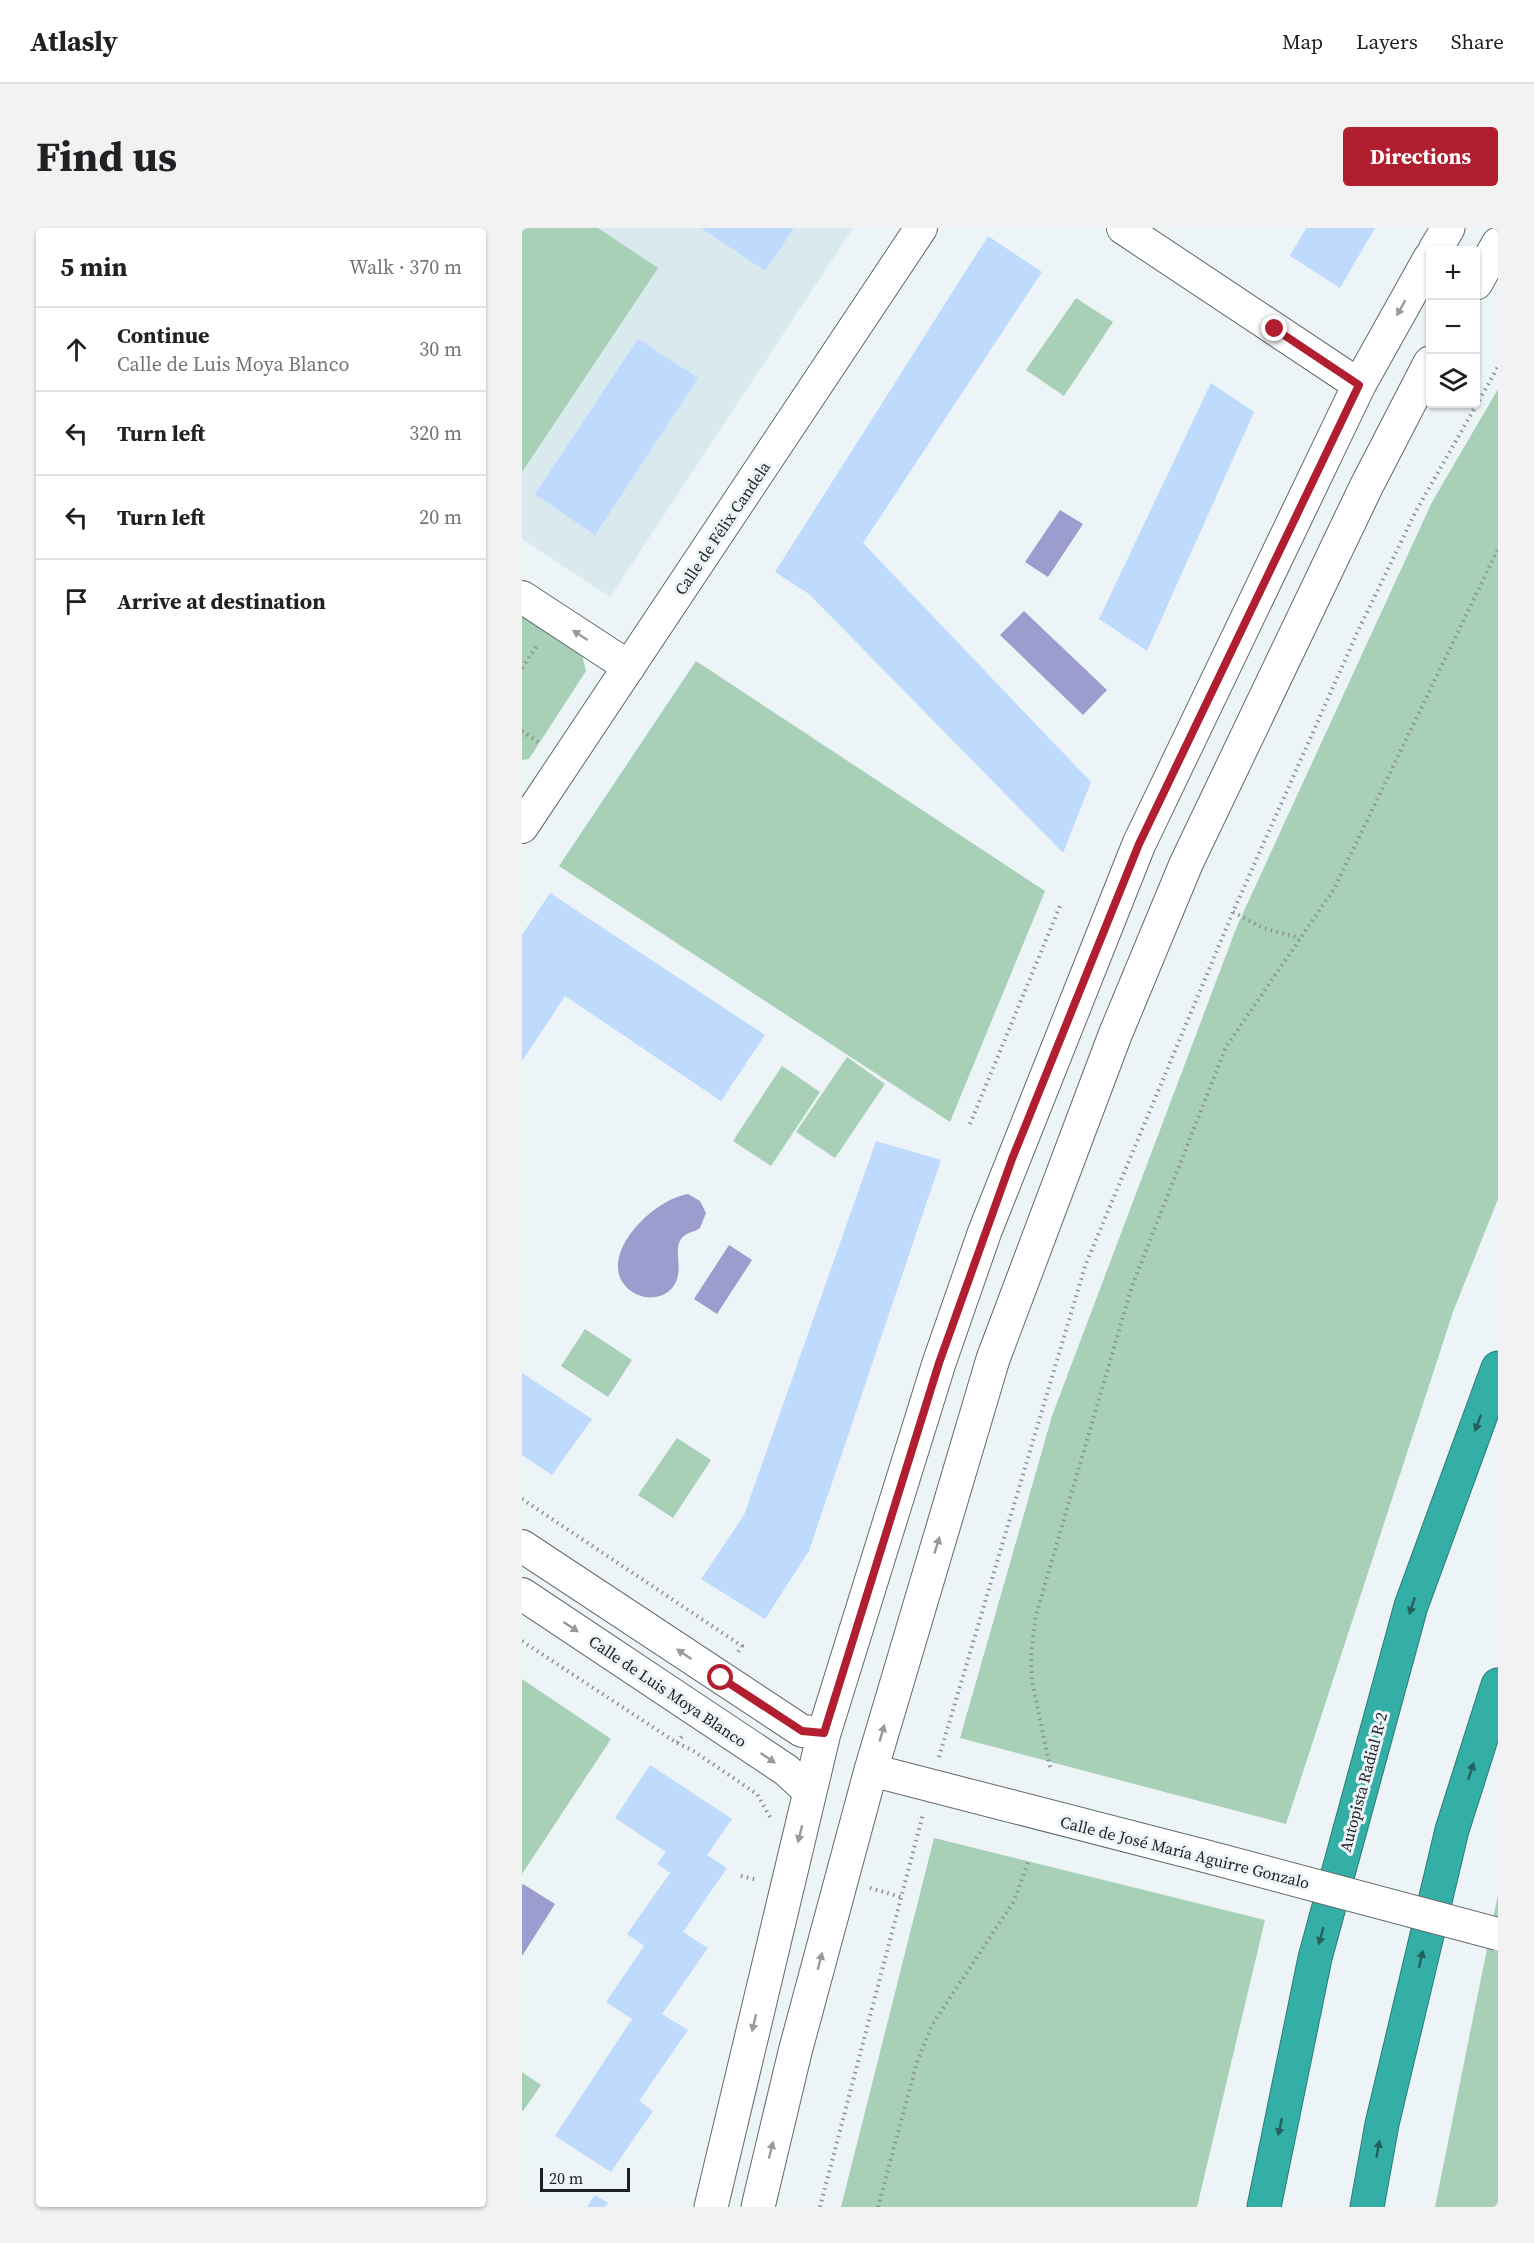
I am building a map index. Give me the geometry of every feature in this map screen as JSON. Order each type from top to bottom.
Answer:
[{"type":"highway","name":"Autopista Radial R-2","points":[[1264,2207],[1315,1958],[1411,1606],[1498,1368]]},
{"type":"highway","points":[[1367,2207],[1382,2124],[1452,1830],[1498,1685]]},
{"type":"street","name":"Calle de Félix Candela","points":[[522,827],[533,786],[629,667],[921,228]]},
{"type":"street","points":[[1123,228],[1359,385]]},
{"type":"street","points":[[1437,246],[1448,228]]},
{"type":"street","points":[[1480,276],[1498,244]]},
{"type":"street","points":[[711,2207],[824,1733],[939,1363],[1012,1159],[1139,844],[1359,385],[1426,267]]},
{"type":"street","points":[[758,2207],[795,2052],[872,1770],[993,1359],[1115,1035],[1186,864],[1371,477],[1426,372]]},
{"type":"street","points":[[522,597],[629,667]]},
{"type":"street","points":[[522,1546],[802,1731],[824,1733]]},
{"type":"street","name":"Calle de Luis Moya Blanco","points":[[522,1594],[776,1764],[810,1792]]},
{"type":"street","name":"Calle de José María Aguirre Gonzalo","points":[[872,1770],[1498,1934]]},
{"type":"path","points":[[943,1748],[1085,1266],[1233,912],[1358,632],[1411,521],[1498,368]]},
{"type":"path","points":[[1050,1767],[1032,1681],[1031,1654],[1036,1615],[1132,1286],[1226,1047],[1334,889],[1498,549]]},
{"type":"path","points":[[522,668],[539,643]]},
{"type":"path","points":[[522,731],[538,742]]},
{"type":"path","points":[[970,1124],[1060,906]]},
{"type":"path","points":[[1233,912],[1263,928],[1300,938]]},
{"type":"path","points":[[522,1499],[742,1646],[736,1655]]},
{"type":"path","points":[[522,1641],[757,1794],[768,1811],[770,1825]]},
{"type":"path","points":[[677,1743],[683,1734]]},
{"type":"path","points":[[820,2207],[920,1825]]},
{"type":"path","points":[[878,2207],[917,2062],[932,2025],[1014,1901],[1029,1859]]},
{"type":"path","points":[[741,1876],[766,1882]]},
{"type":"path","points":[[863,1887],[901,1897]]},
{"type":"shaded area","points":[[522,228],[853,228],[610,597],[522,539]]},
{"type":"green space","points":[[522,228],[598,228],[658,268],[522,472]]},
{"type":"green space","points":[[1076,298],[1113,322],[1064,396],[1026,370]]},
{"type":"green space","points":[[1498,389],[1498,1199],[1453,1312],[1286,1824],[960,1738],[1052,1416],[1237,926],[1432,502]]},
{"type":"green space","points":[[522,611],[581,651],[586,671],[529,759],[522,760]]},
{"type":"green space","points":[[696,661],[1045,891],[950,1122],[559,866]]},
{"type":"green space","points":[[847,1057],[885,1084],[835,1158],[796,1132]]},
{"type":"green space","points":[[782,1066],[820,1092],[771,1166],[733,1141]]},
{"type":"green space","points":[[585,1329],[632,1360],[608,1397],[561,1366]]},
{"type":"green space","points":[[677,1438],[711,1460],[673,1518],[638,1495]]},
{"type":"green space","points":[[522,1679],[611,1739],[522,1874]]},
{"type":"green space","points":[[934,1838],[1265,1920],[1197,2207],[841,2207]]},
{"type":"green space","points":[[1498,1894],[1498,2207],[1435,2207]]},
{"type":"green space","points":[[522,2072],[541,2085],[523,2111],[522,2110]]},
{"type":"water","points":[[1060,510],[1083,524],[1048,577],[1025,562]]},
{"type":"water","points":[[1024,611],[1107,690],[1083,715],[1000,635]]},
{"type":"water","points":[[688,1194],[700,1201],[706,1213],[700,1228],[680,1241],[679,1269],[675,1284],[661,1296],[644,1297],[636,1294],[623,1283],[619,1276],[620,1255],[625,1243],[642,1220],[653,1211],[677,1197]]},
{"type":"water","points":[[729,1245],[752,1260],[717,1314],[694,1299]]},
{"type":"water","points":[[523,1884],[555,1904],[522,1956],[522,1886]]},
{"type":"building","points":[[701,228],[794,228],[765,271]]},
{"type":"building","points":[[1306,228],[1375,228],[1340,288],[1290,256]]},
{"type":"building","points":[[988,236],[1042,272],[863,543],[1091,782],[1063,853],[809,594],[775,572]]},
{"type":"building","points":[[638,339],[698,378],[595,535],[535,494]]},
{"type":"building","points":[[1211,383],[1254,412],[1147,651],[1099,619]]},
{"type":"building","points":[[550,893],[765,1035],[721,1101],[565,996],[522,1061],[522,935]]},
{"type":"building","points":[[876,1141],[941,1160],[809,1551],[765,1619],[701,1579],[744,1515]]},
{"type":"building","points":[[522,1373],[592,1419],[552,1475],[522,1455]]},
{"type":"building","points":[[650,1765],[732,1819],[707,1855],[727,1868],[683,1932],[708,1948],[662,2014],[688,2030],[639,2101],[653,2111],[611,2172],[555,2136],[632,2019],[606,2002],[644,1946],[627,1934],[670,1873],[657,1864],[666,1852],[615,1818]]},
{"type":"building","points":[[595,2195],[608,2203],[605,2207],[587,2207]]},
{"type":"route","points":[[721,1678],[802,1731],[824,1733],[939,1363],[1012,1159],[1090,962],[1139,844],[1359,385],[1275,329]]}]
